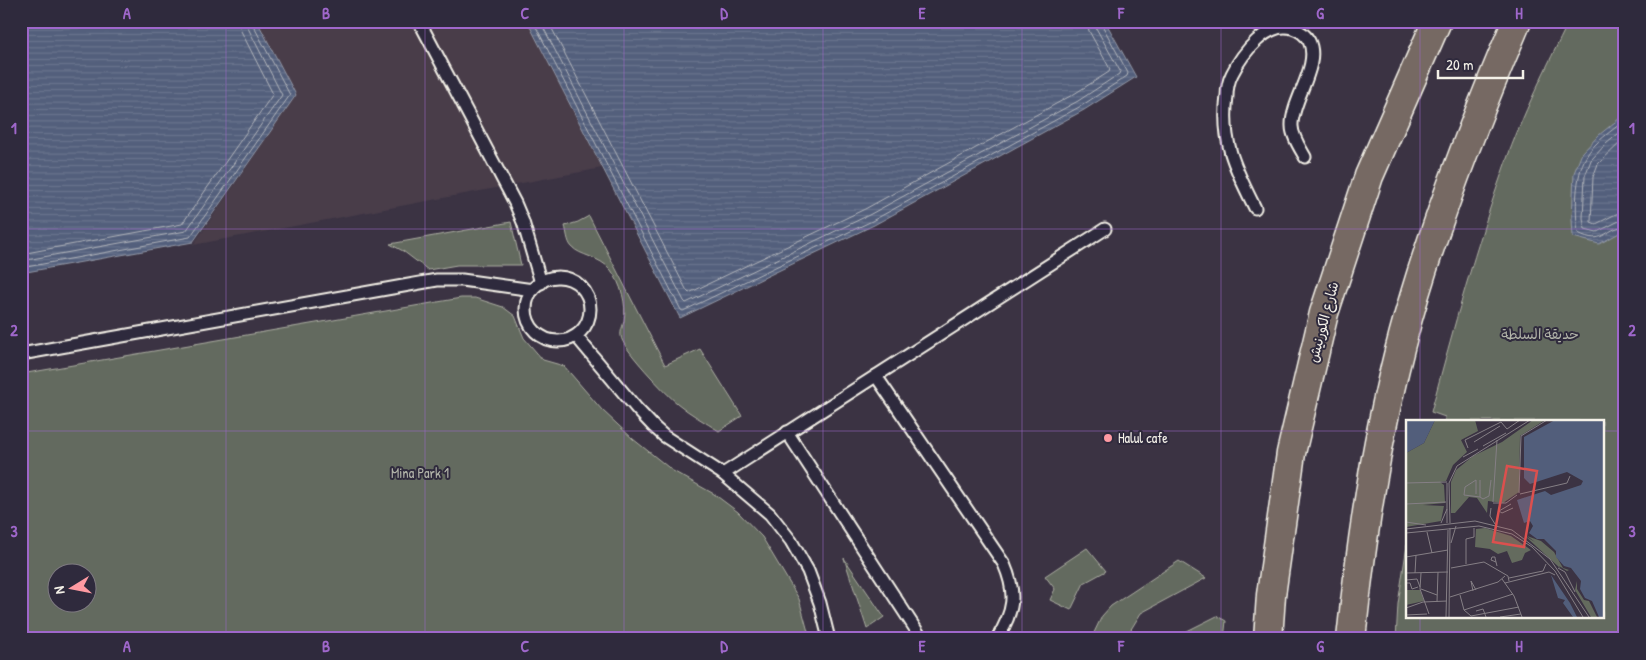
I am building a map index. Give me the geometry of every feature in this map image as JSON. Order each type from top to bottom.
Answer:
[{"type":"highway","name":"شارع الكورنيش","points":[[1268,639],[1272,595],[1292,453],[1324,313],[1369,176],[1437,21]]},
{"type":"highway","points":[[1351,639],[1360,559],[1377,457],[1415,294],[1480,108],[1517,21]]},
{"type":"lane","points":[[419,21],[515,203],[523,222],[537,286]]},
{"type":"lane","points":[[1255,208],[1234,167],[1227,143],[1227,95],[1231,75],[1242,58],[1268,32],[1284,26],[1300,31],[1309,42],[1312,57],[1295,106],[1292,126],[1304,157]]},
{"type":"lane","points":[[723,474],[1105,229]]},
{"type":"lane","points":[[562,277],[582,287],[591,307],[589,319],[584,329],[566,341],[544,338],[536,332],[529,323],[526,311],[528,300],[537,286],[551,278],[562,277]]},
{"type":"lane","points":[[21,354],[437,280],[537,286]]},
{"type":"lane","points":[[576,336],[654,427],[664,436],[723,474],[770,514],[791,541],[808,571],[820,603],[829,639]]},
{"type":"lane","points":[[876,376],[1004,564],[1010,578],[1013,593],[1012,608],[1007,622],[997,639]]},
{"type":"lane","points":[[787,432],[922,639]]},
{"type":"shaded area","points":[[257,21],[527,21],[602,168],[193,245],[296,95]]},
{"type":"green space","name":"حديقة السلطة","points":[[1569,21],[1625,21],[1625,639],[1396,639],[1398,604],[1406,552],[1406,618],[1604,618],[1604,420],[1445,420],[1445,417],[1431,412],[1484,226],[1505,164],[1543,74]]},
{"type":"green space","points":[[589,216],[665,365],[700,349],[742,416],[719,431],[677,403],[628,350],[621,336],[625,308],[615,276],[606,265],[575,250],[568,240],[565,226]]},
{"type":"green space","points":[[511,222],[521,265],[457,265],[428,270],[403,251],[390,244]]},
{"type":"green space","name":"Mina Park 1","points":[[461,298],[475,298],[503,307],[515,316],[524,338],[543,360],[564,366],[602,410],[633,439],[673,471],[714,494],[738,512],[762,537],[799,599],[810,639],[21,639],[21,374]]},
{"type":"green space","points":[[1087,548],[1106,571],[1084,583],[1071,610],[1050,600],[1055,589],[1045,576]]},
{"type":"green space","points":[[844,558],[884,617],[867,629]]},
{"type":"green space","points":[[1179,561],[1206,578],[1141,613],[1125,639],[1091,639],[1102,616],[1111,606]]},
{"type":"green space","points":[[1217,616],[1226,621],[1224,639],[1171,639]]},
{"type":"water","points":[[21,21],[257,21],[296,95],[193,242],[21,273]]},
{"type":"water","points":[[527,21],[1105,21],[1136,77],[1084,110],[874,225],[680,318]]},
{"type":"water","points":[[1625,114],[1625,230],[1599,244],[1573,237],[1574,173],[1582,153],[1599,135]]},
{"type":"place","name":"Halul cafe","points":[[1108,438]]}]
